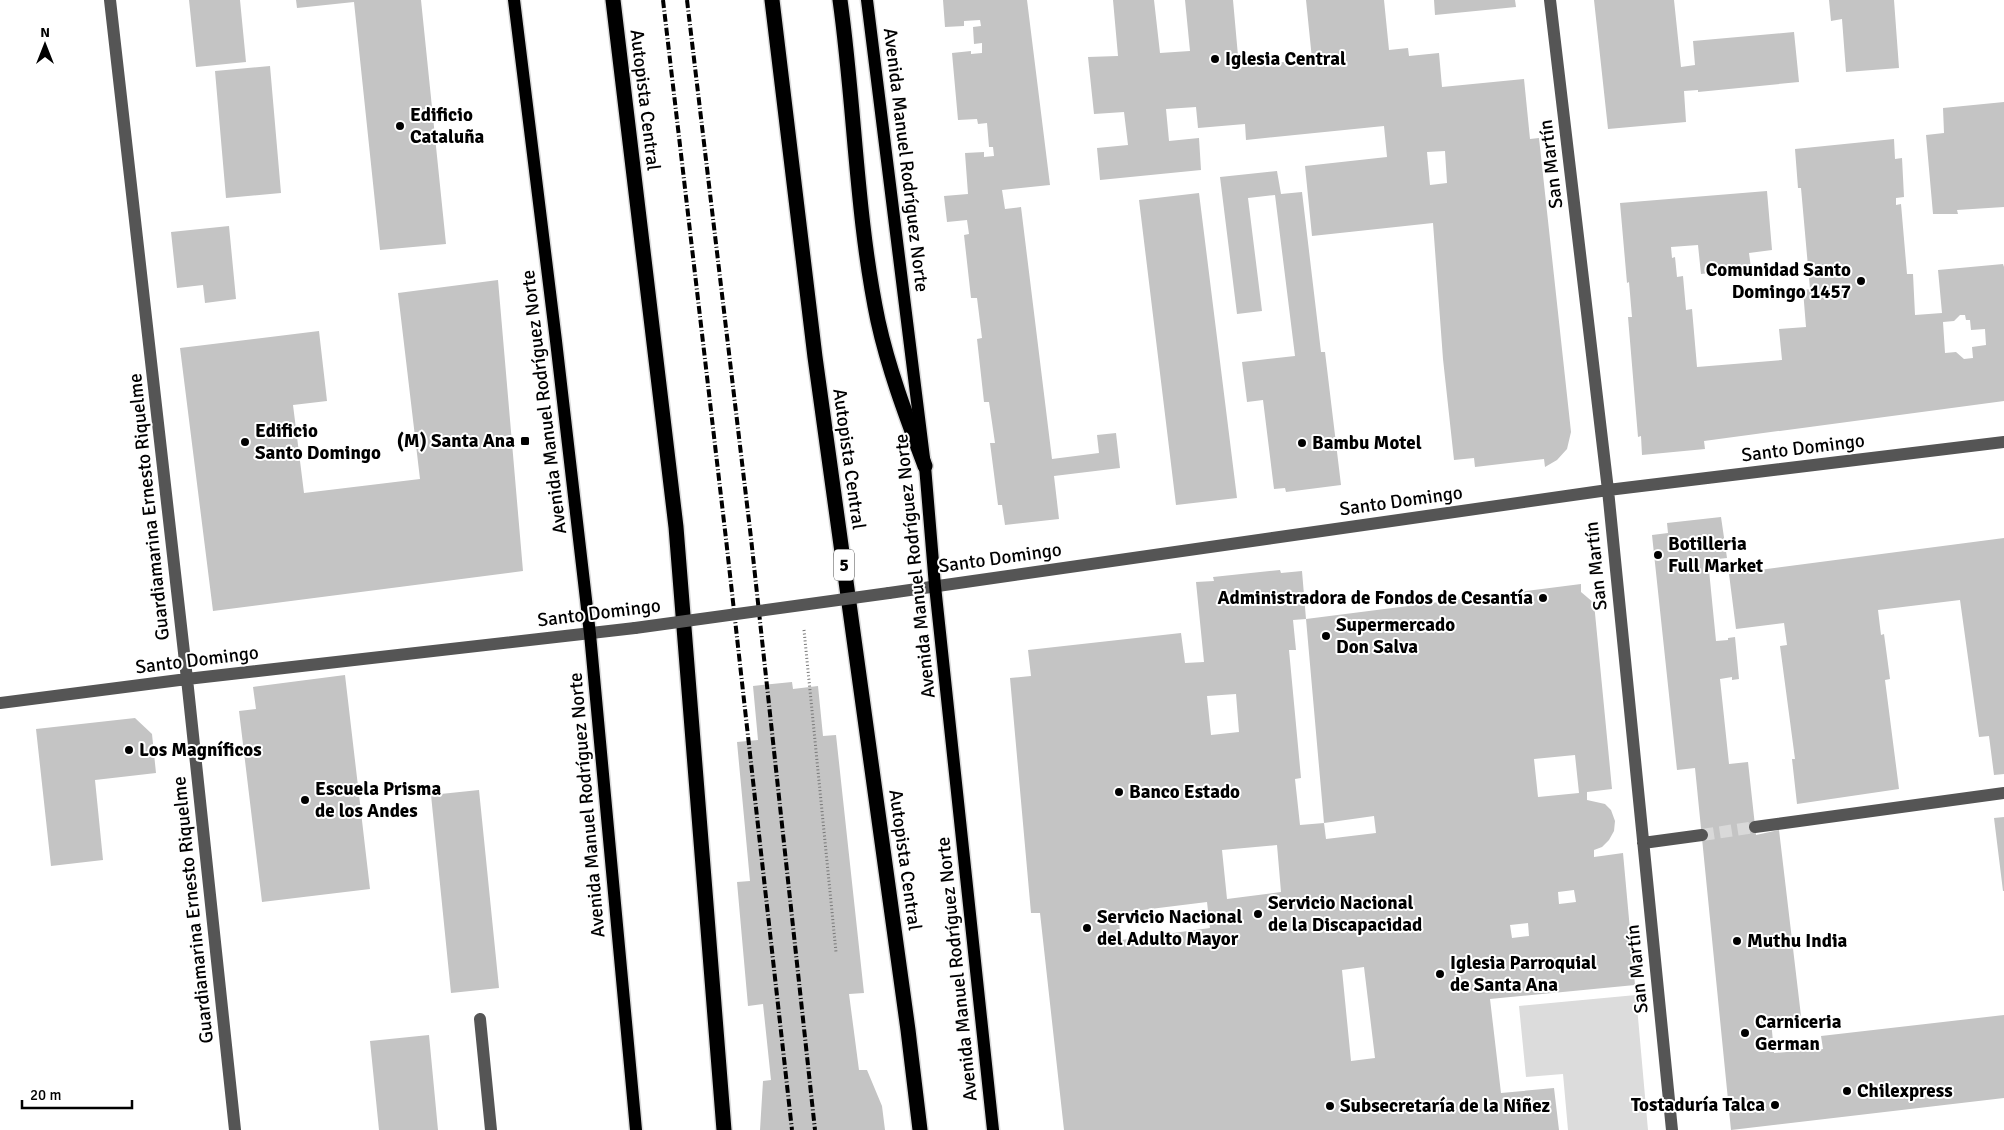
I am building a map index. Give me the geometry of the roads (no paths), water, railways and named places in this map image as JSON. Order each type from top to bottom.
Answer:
[{"type":"highway","name":"Autopista Central","points":[[613,0],[676,527],[724,1130]]},
{"type":"highway","name":"Autopista Central","points":[[772,0],[809,308],[920,1130]]},
{"type":"highway","points":[[840,0],[868,264],[878,323],[894,383],[925,466]]},
{"type":"main road","name":"Avenida Manuel Rodríguez Norte","points":[[514,0],[546,253],[590,634],[636,1130]]},
{"type":"main road","name":"Avenida Manuel Rodríguez Norte","points":[[867,0],[925,466],[993,1130]]},
{"type":"street","name":"Guardiamarina Ernesto Riquelme","points":[[110,0],[187,678],[235,1130]]},
{"type":"street","name":"San Martín","points":[[1550,0],[1608,490],[1672,1130]]},
{"type":"street","name":"Santo Domingo","points":[[0,704],[187,678],[590,634],[1608,490],[2004,442]]},
{"type":"street","points":[[1755,827],[2004,793]]},
{"type":"street","points":[[1643,843],[1702,835]]},
{"type":"street","points":[[480,1018],[491,1130]]},
{"type":"tunnel","points":[[1702,835],[1755,827]]},
{"type":"railway","points":[[663,0],[792,1130]]},
{"type":"railway","points":[[687,0],[751,538],[815,1130]]},
{"type":"place","name":"Iglesia Central","points":[[1215,59]]},
{"type":"place","name":"Edificio Cataluña","points":[[400,126]]},
{"type":"place","name":"Comunidad Santo Domingo 1457","points":[[1861,281]]},
{"type":"place","name":"(M) Santa Ana","points":[[525,441]]},
{"type":"place","name":"Edificio Santo Domingo","points":[[245,442]]},
{"type":"place","name":"Bambu Motel","points":[[1302,443]]},
{"type":"place","name":"Botilleria Full Market","points":[[1658,555]]},
{"type":"place","name":"Administradora de Fondos de Cesantía","points":[[1543,598]]},
{"type":"place","name":"Supermercado Don Salva","points":[[1326,636]]},
{"type":"place","name":"Los Magníficos","points":[[129,750]]},
{"type":"place","name":"Banco Estado","points":[[1119,792]]},
{"type":"place","name":"Escuela Prisma de los Andes","points":[[305,800]]},
{"type":"place","name":"Servicio Nacional de la Discapacidad","points":[[1258,914]]},
{"type":"place","name":"Servicio Nacional del Adulto Mayor","points":[[1087,928]]},
{"type":"place","name":"Muthu India","points":[[1737,941]]},
{"type":"place","name":"Iglesia Parroquial de Santa Ana","points":[[1440,974]]},
{"type":"place","name":"Carniceria German","points":[[1745,1033]]},
{"type":"place","name":"Chilexpress","points":[[1847,1091]]},
{"type":"place","name":"Tostaduría Talca","points":[[1775,1105]]},
{"type":"place","name":"Subsecretaría de la Niñez","points":[[1330,1106]]}]
